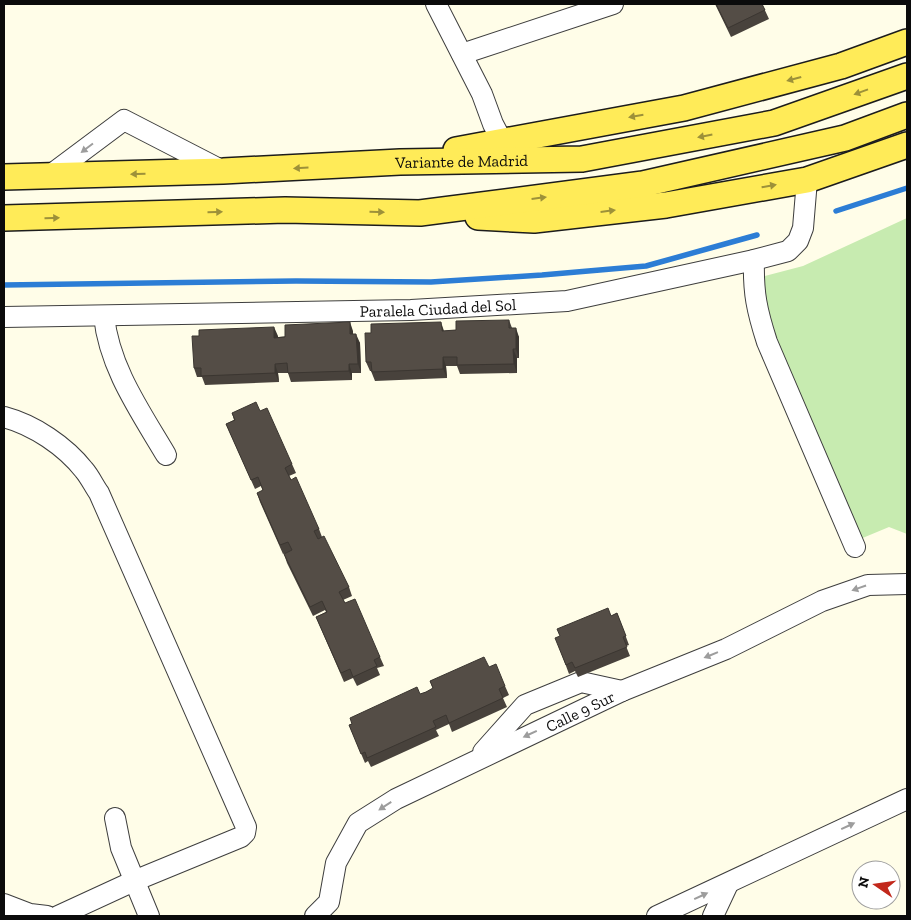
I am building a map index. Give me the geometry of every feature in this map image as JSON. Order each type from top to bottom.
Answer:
[{"type":"main road","points":[[400,162],[502,140],[684,108],[841,66],[907,42]]},
{"type":"main road","name":"Variante de Madrid","points":[[4,177],[223,171],[400,162],[582,159],[774,123],[907,76]]},
{"type":"main road","points":[[420,213],[643,184],[846,138],[907,114]]},
{"type":"main road","points":[[4,218],[286,210],[420,213],[534,220],[666,204],[807,180],[907,145]]},
{"type":"street","points":[[436,4],[482,94],[493,124],[502,140]]},
{"type":"street","points":[[462,54],[613,4]]},
{"type":"street","points":[[49,176],[124,120],[223,171]]},
{"type":"street","name":"Paralela Ciudad del Sol","points":[[4,317],[412,310],[568,301],[788,251],[798,241],[803,228],[807,180]]},
{"type":"street","points":[[754,260],[753,278],[756,308],[767,342],[855,547]]},
{"type":"street","points":[[104,316],[106,336],[117,367],[138,408],[166,455]]},
{"type":"street","points":[[4,417],[40,432],[64,450],[84,470],[99,493],[246,828],[241,837],[134,881],[58,916]]},
{"type":"street","name":"Calle 9 Sur","points":[[315,916],[331,909],[336,863],[358,824],[396,799],[476,759],[622,691],[726,649],[822,601],[868,585],[907,584]]},
{"type":"street","points":[[476,759],[525,705],[581,682],[622,691]]},
{"type":"street","points":[[657,916],[907,799]]},
{"type":"street","points":[[115,818],[121,848],[149,916]]},
{"type":"street","points":[[713,916],[728,884]]},
{"type":"street","points":[[4,904],[30,914],[47,916]]},
{"type":"green space","points":[[907,218],[907,534],[889,527],[853,542],[753,279],[803,266]]},
{"type":"building","points":[[716,4],[762,4],[765,10],[728,28]]},
{"type":"building","points":[[509,320],[509,328],[516,328],[516,349],[513,349],[514,364],[457,365],[457,357],[443,357],[443,369],[372,372],[371,362],[366,362],[365,333],[371,333],[371,324],[441,322],[442,331],[456,330],[456,321]]},
{"type":"building","points":[[350,322],[350,334],[356,334],[358,364],[349,364],[349,371],[288,373],[287,363],[275,364],[275,373],[201,376],[201,368],[194,368],[192,336],[199,336],[199,330],[274,327],[274,338],[285,337],[285,325]]},
{"type":"building","points":[[256,402],[260,411],[267,408],[292,464],[285,468],[291,480],[296,477],[319,529],[314,531],[318,539],[324,536],[349,587],[339,592],[345,603],[355,599],[380,657],[374,660],[377,666],[353,677],[350,669],[341,673],[316,617],[327,612],[322,601],[310,607],[284,554],[292,550],[288,542],[280,545],[257,493],[263,490],[258,477],[251,480],[226,424],[235,420],[232,413]]},
{"type":"building","points":[[608,608],[611,616],[617,613],[626,636],[623,637],[627,647],[575,668],[572,662],[566,665],[555,638],[560,636],[557,629]]},
{"type":"building","points":[[484,657],[489,667],[496,664],[505,686],[499,689],[503,698],[449,723],[446,715],[433,721],[436,727],[367,758],[365,752],[361,754],[349,725],[352,724],[350,718],[417,687],[420,694],[426,692],[433,688],[430,681]]},
{"type":"waterway","points":[[836,211],[907,188]]},
{"type":"waterway","points":[[4,285],[296,281],[431,282],[542,275],[646,266],[757,235]]}]
